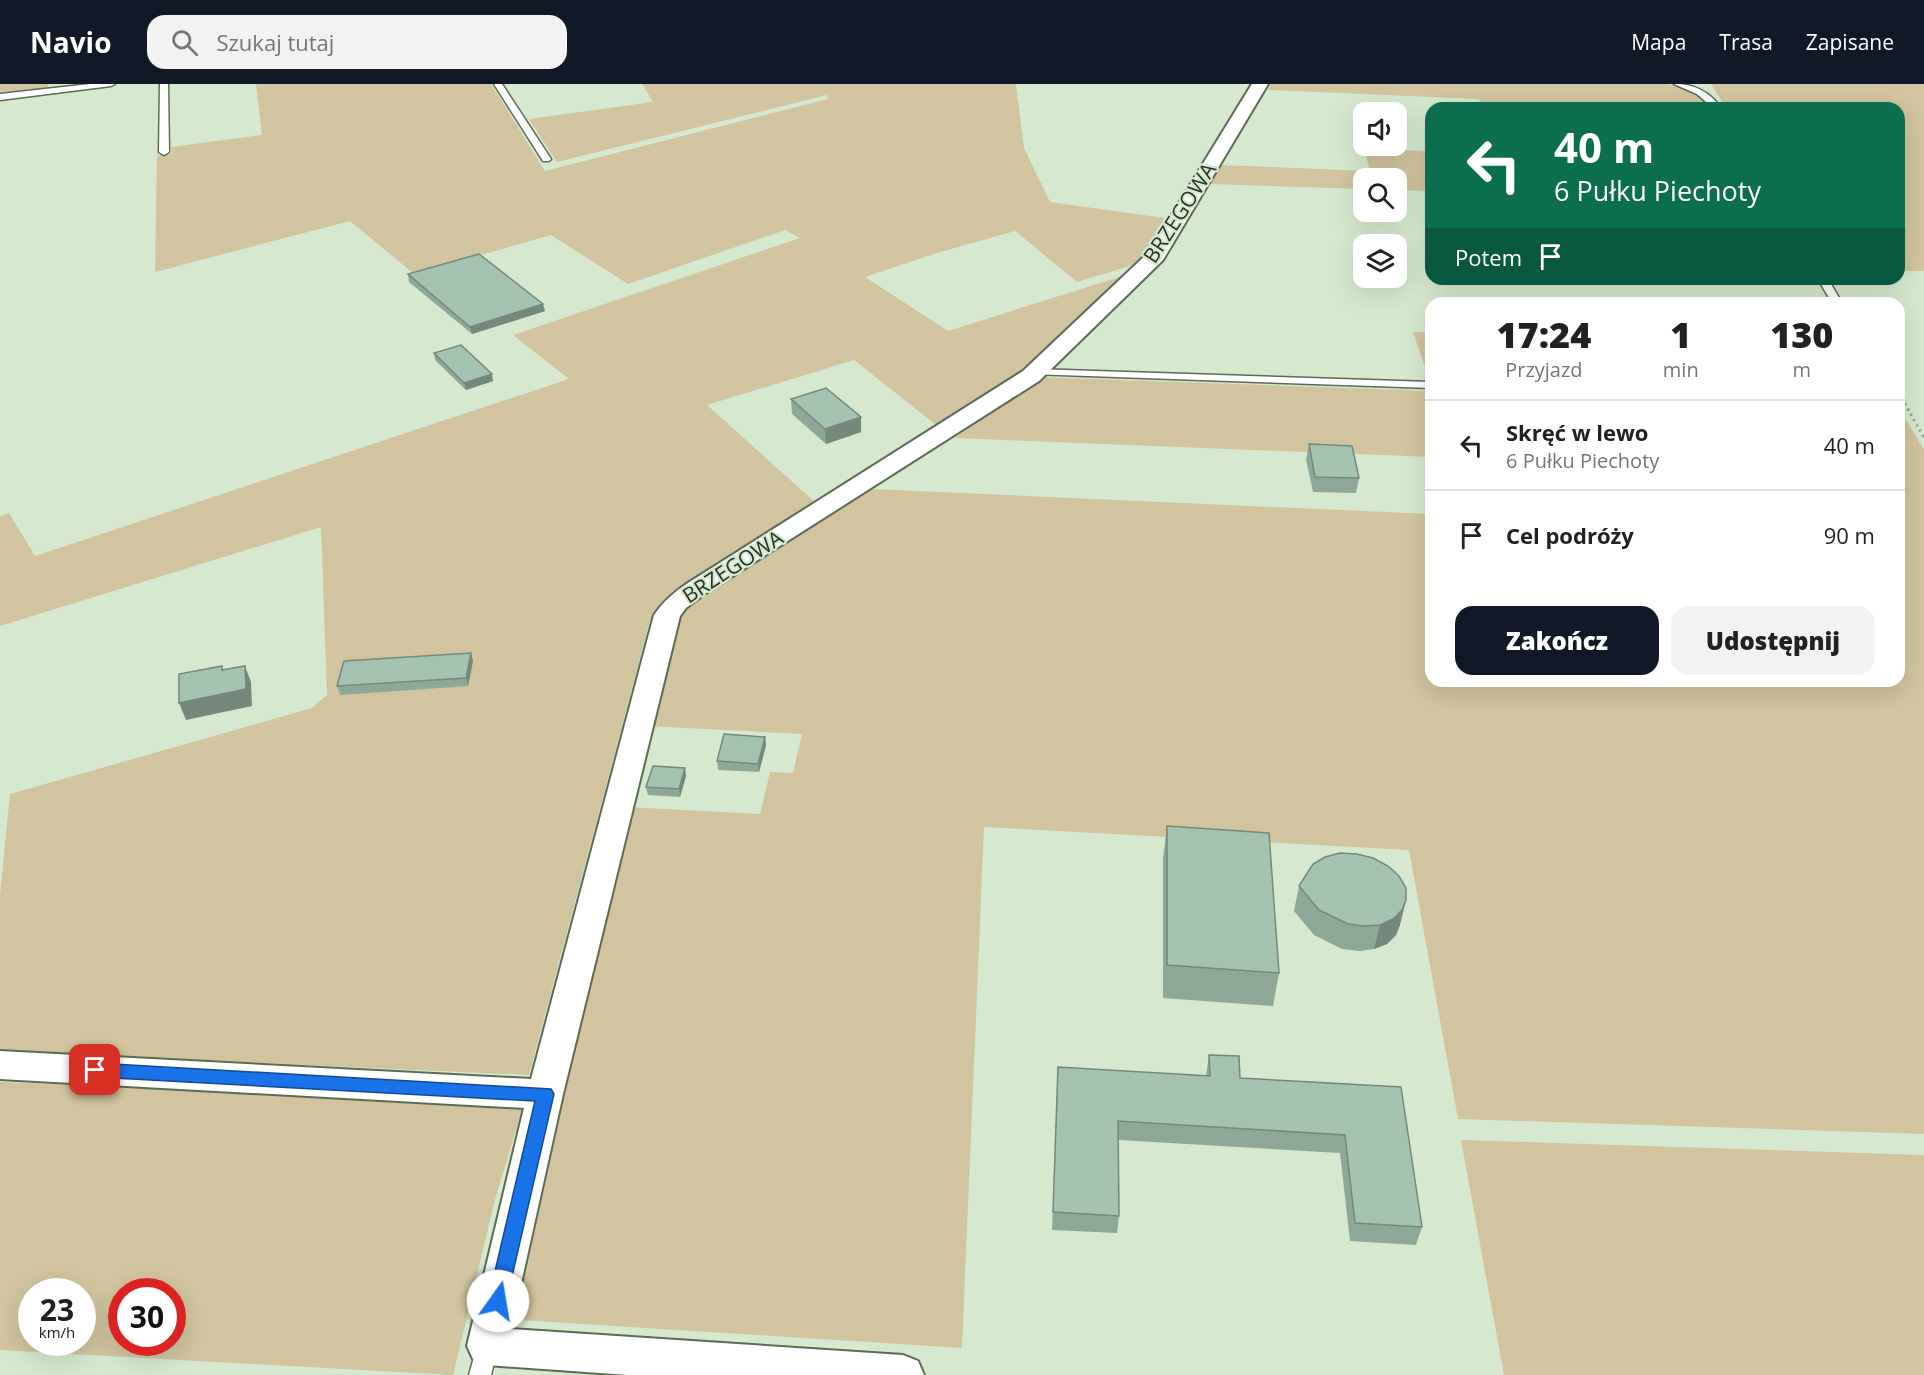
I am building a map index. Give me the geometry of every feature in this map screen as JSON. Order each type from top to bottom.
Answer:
[{"type":"street","name":"BRZEGOWA","points":[[484,1361],[545,1094],[667,615],[677,602],[697,588],[755,553],[1034,372],[1156,256],[1260,84]]},
{"type":"street","points":[[0,1065],[545,1094]]},
{"type":"street","points":[[484,1361],[903,1375]]},
{"type":"lane","points":[[0,97],[111,84]]},
{"type":"lane","points":[[164,84],[164,152]]},
{"type":"lane","points":[[498,84],[546,159]]},
{"type":"lane","points":[[1678,84],[1698,91],[1712,102]]},
{"type":"lane","points":[[1034,372],[1425,385]]},
{"type":"path","points":[[1905,404],[1924,438]]},
{"type":"shaded area","points":[[0,84],[48,84],[48,90],[0,95]]},
{"type":"shaded area","points":[[256,84],[491,84],[545,171],[828,99],[827,95],[557,162],[529,119],[653,102],[642,84],[1016,84],[1024,148],[1050,202],[1164,218],[1146,258],[1140,263],[1077,282],[1015,231],[937,253],[865,277],[948,331],[1132,273],[1004,386],[940,428],[854,360],[707,405],[818,505],[652,613],[529,1075],[0,1051],[0,895],[10,794],[312,708],[327,695],[321,527],[0,626],[0,516],[9,513],[35,556],[569,379],[513,335],[800,238],[785,230],[628,284],[551,235],[414,274],[350,221],[155,272],[157,156],[172,154],[171,147],[262,135]]},
{"type":"shaded area","points":[[1271,84],[1669,84],[1699,95],[1707,102],[1480,102],[1479,99],[1268,90]]},
{"type":"shaded area","points":[[1711,84],[1924,84],[1924,271],[1905,271],[1905,102],[1722,102]]},
{"type":"shaded area","points":[[1407,150],[1425,151],[1425,191],[1407,190],[1407,168],[1369,168],[1366,156],[1407,156]]},
{"type":"shaded area","points":[[1219,165],[1353,170],[1353,189],[1209,184]]},
{"type":"shaded area","points":[[1413,332],[1425,332],[1425,367]]},
{"type":"shaded area","points":[[1038,377],[1425,391],[1425,457],[955,438]]},
{"type":"shaded area","points":[[1905,419],[1924,449],[1924,1134],[1458,1119],[1409,850],[984,827],[962,1348],[506,1319],[627,807],[760,814],[770,772],[793,773],[802,734],[647,726],[676,615],[872,489],[1425,514],[1425,687],[1905,687]]},
{"type":"shaded area","points":[[0,1082],[524,1103],[495,1200],[453,1375],[109,1356],[186,1356],[186,1278],[108,1278],[108,1356],[96,1355],[96,1278],[18,1278],[18,1351],[0,1350]]},
{"type":"shaded area","points":[[1461,1140],[1924,1155],[1924,1375],[1504,1375]]},
{"type":"building","points":[[479,254],[543,304],[470,327],[408,274]]},
{"type":"building","points":[[461,345],[492,374],[464,383],[434,353]]},
{"type":"building","points":[[826,388],[861,417],[825,429],[791,399]]},
{"type":"building","points":[[1309,444],[1352,446],[1359,478],[1315,477]]},
{"type":"building","points":[[471,653],[466,678],[337,686],[344,661]]},
{"type":"building","points":[[222,666],[222,670],[245,666],[246,689],[179,703],[179,674]]},
{"type":"building","points":[[724,734],[765,737],[758,764],[717,761]]},
{"type":"building","points":[[653,766],[685,768],[679,789],[646,787]]},
{"type":"building","points":[[1167,826],[1269,833],[1279,973],[1167,965]]},
{"type":"building","points":[[1340,853],[1373,858],[1388,866],[1399,876],[1406,888],[1406,900],[1402,910],[1393,919],[1380,925],[1348,924],[1319,910],[1299,886],[1313,864],[1325,857]]},
{"type":"building","points":[[1209,1055],[1239,1056],[1240,1078],[1401,1087],[1422,1227],[1355,1223],[1345,1135],[1118,1121],[1119,1216],[1053,1212],[1058,1067],[1210,1076]]},
{"type":"route","points":[[95,1070],[545,1094],[498,1301]]}]
